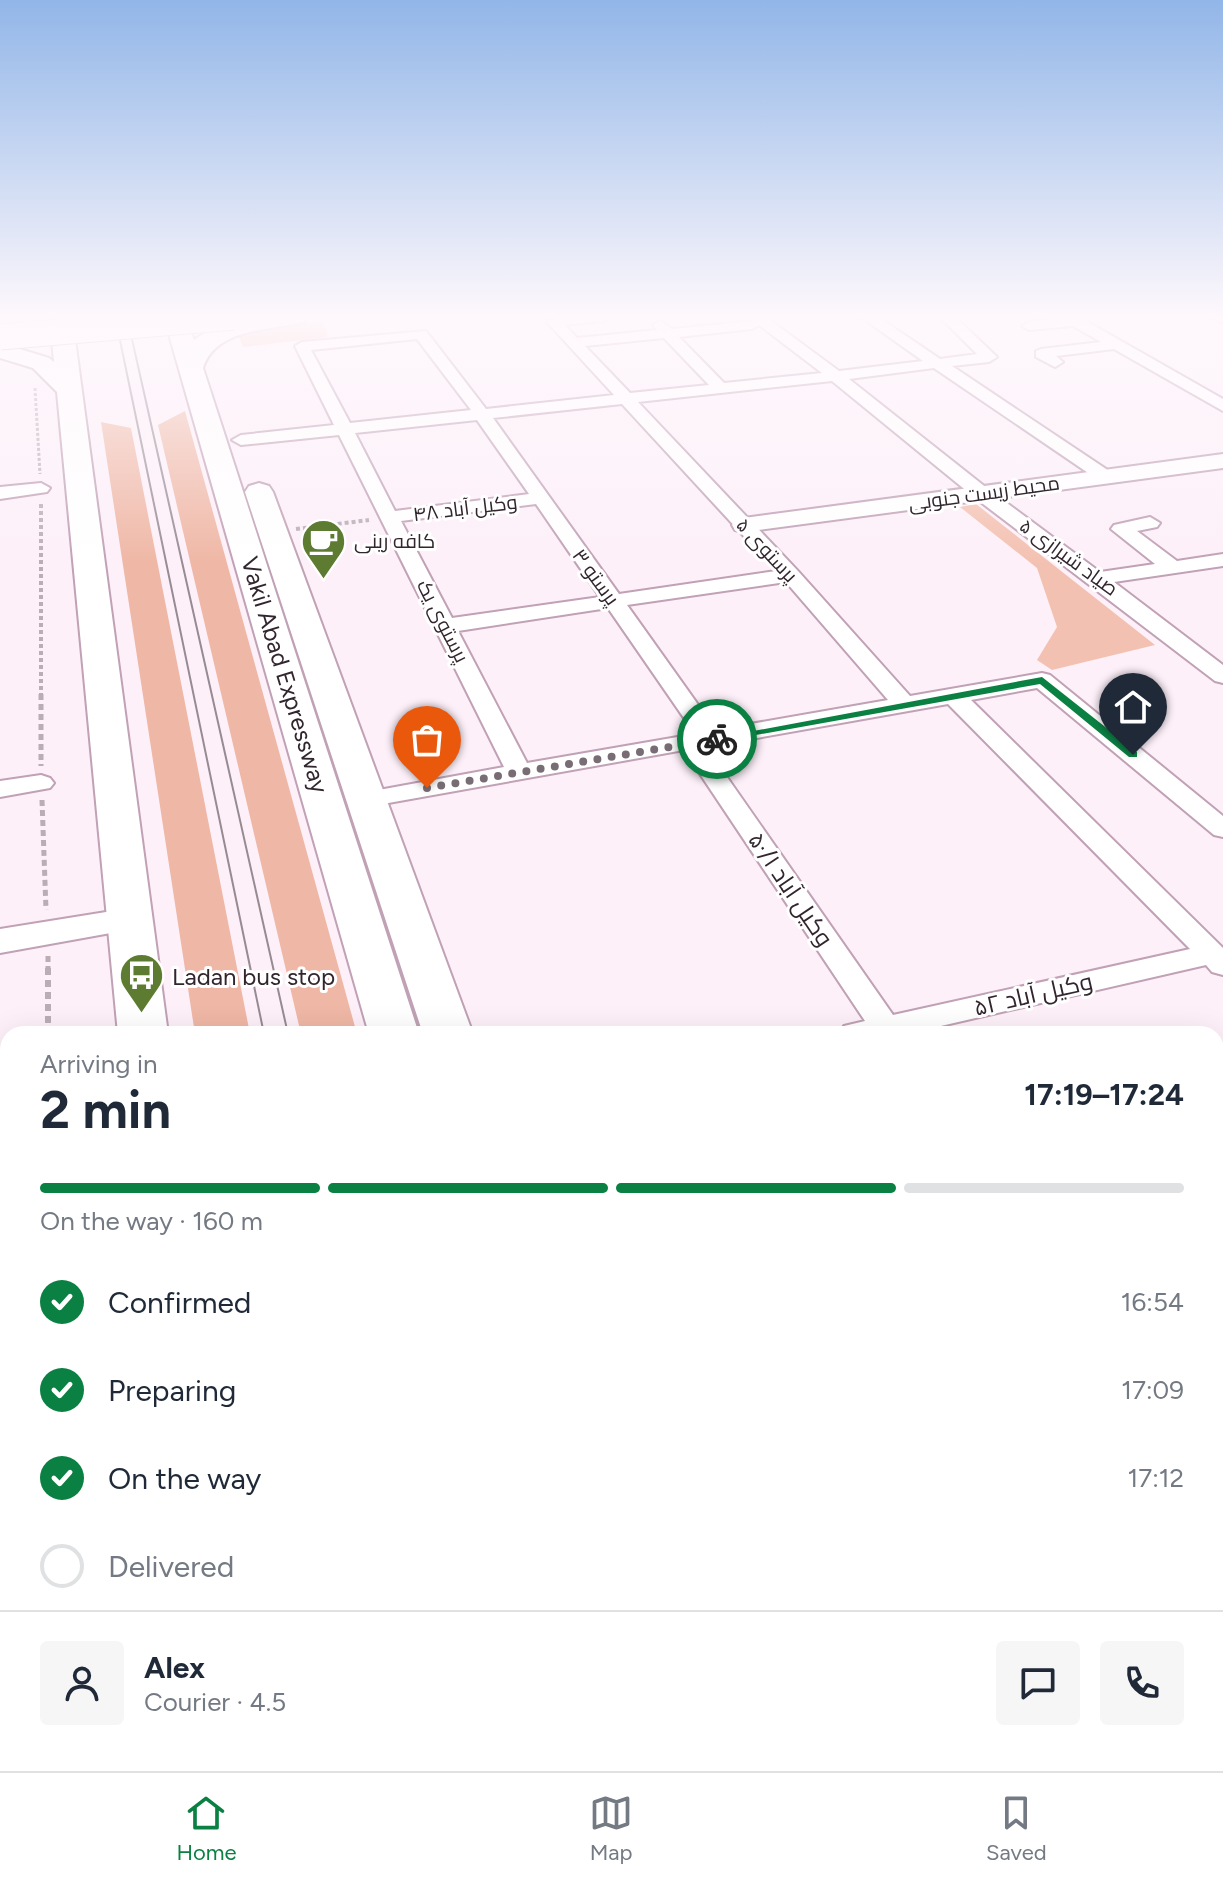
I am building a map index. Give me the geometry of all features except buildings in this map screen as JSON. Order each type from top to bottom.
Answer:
[{"type":"main road","points":[[68,400],[142,1026]]},
{"type":"main road","name":"Vakil Abad Expressway","points":[[201,400],[392,1026]]},
{"type":"main road","points":[[224,400],[241,440],[445,1026]]},
{"type":"main road","points":[[350,890],[372,819]]},
{"type":"street","name":"پرستوی یک","points":[[330,400],[519,771]]},
{"type":"street","name":"پرستو ۳","points":[[471,400],[613,601],[701,742]]},
{"type":"street","points":[[241,440],[609,400]]},
{"type":"street","name":"پرستوی ۵","points":[[627,400],[791,575],[905,705]]},
{"type":"street","name":"صیاد شیرازی ۵","points":[[867,400],[981,493],[1098,578],[1223,676]]},
{"type":"street","points":[[989,400],[1106,477]]},
{"type":"street","name":"محیط زیست جنوبی","points":[[744,525],[1223,461]]},
{"type":"street","points":[[0,493],[41,488]]},
{"type":"street","name":"۴۸ وکیل آباد","points":[[390,517],[539,498]]},
{"type":"street","points":[[1150,523],[1121,529],[1173,567]]},
{"type":"street","points":[[1098,578],[1223,560]]},
{"type":"street","points":[[445,626],[791,575]]},
{"type":"street","points":[[372,819],[519,771],[701,742],[1042,680],[1223,829]]},
{"type":"street","points":[[954,696],[1218,960]]},
{"type":"street","name":"وکیل آباد ۵۰/۱","points":[[701,742],[885,1026]]},
{"type":"street","points":[[0,789],[41,783]]},
{"type":"street","points":[[0,941],[131,919]]},
{"type":"street","name":"۵۲ وکیل آباد","points":[[911,1026],[1218,960]]},
{"type":"path","points":[[36,400],[41,488],[41,783]]},
{"type":"path","points":[[272,531],[390,517]]},
{"type":"shaded area","points":[[185,411],[355,1026],[299,1026],[158,425]]},
{"type":"shaded area","points":[[101,422],[131,428],[248,1026],[194,1026]]},
{"type":"shaded area","points":[[976,504],[1155,645],[1052,670],[1037,660],[1057,627],[1037,568],[960,507]]},
{"type":"tram line","points":[[132,400],[262,1026]]},
{"type":"tram line","points":[[146,400],[286,1026]]},
{"type":"way so far","points":[[427,788],[717,739]]},
{"type":"place","name":"کافه رینی","points":[[323,580]]},
{"type":"place","name":"Ladan bus stop","points":[[141,1015]]},
{"type":"route","points":[[717,739],[1042,680],[1133,755]]}]
